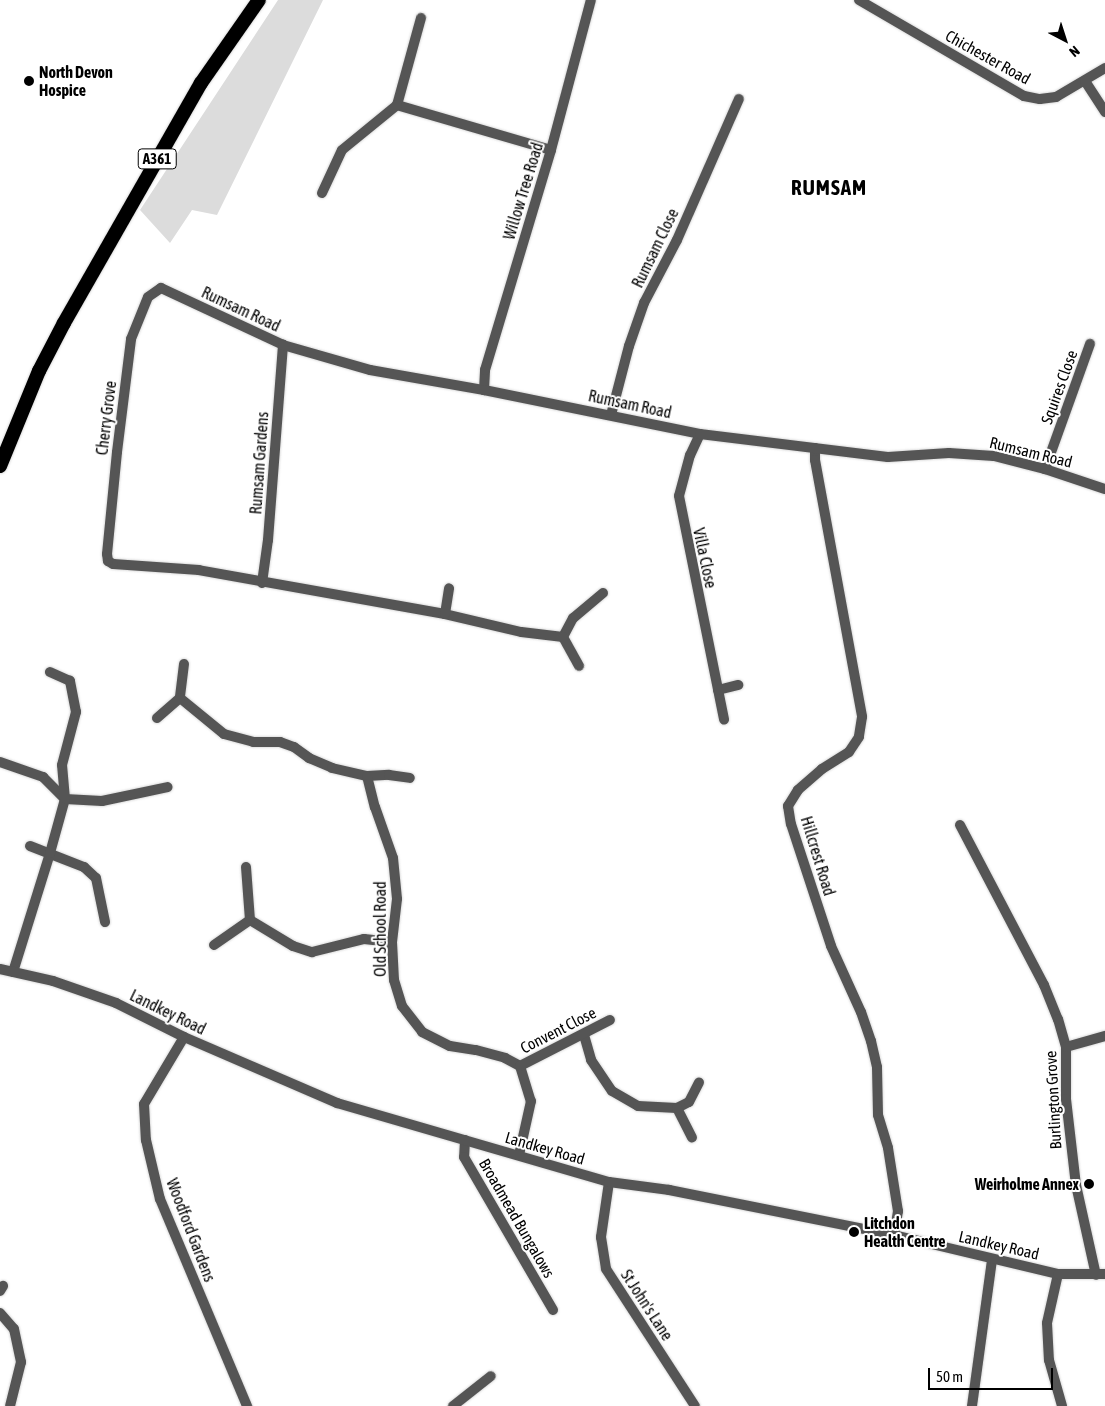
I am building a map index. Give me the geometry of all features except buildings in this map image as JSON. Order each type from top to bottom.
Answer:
[{"type":"highway","name":"A361","points":[[0,466],[39,371],[68,314],[201,83],[259,0]]},
{"type":"street","name":"Willow Tree Road","points":[[484,390],[485,370],[551,150],[591,0]]},
{"type":"street","name":"Chichester Road","points":[[859,0],[1024,96],[1040,99],[1056,97],[1105,68]]},
{"type":"street","points":[[322,193],[342,150],[397,105],[421,18]]},
{"type":"street","points":[[1085,81],[1105,112]]},
{"type":"street","name":"Rumsam Close","points":[[611,415],[629,346],[644,303],[677,240],[739,99]]},
{"type":"street","points":[[397,105],[551,150]]},
{"type":"street","name":"Rumsam Road","points":[[161,288],[283,345],[370,370],[484,390],[700,434],[888,458],[949,453],[994,456],[1045,469],[1105,489]]},
{"type":"street","name":"Cherry Grove","points":[[161,288],[148,297],[131,339],[106,554],[108,562],[113,564],[199,570],[262,583]]},
{"type":"street","name":"Squires Close","points":[[1045,469],[1090,344]]},
{"type":"street","name":"Rumsam Gardens","points":[[262,583],[268,540],[283,345]]},
{"type":"street","name":"Villa Close","points":[[700,434],[690,455],[679,496],[724,720]]},
{"type":"street","name":"Hillcrest Road","points":[[815,448],[815,460],[862,717],[860,737],[848,752],[810,779],[798,790],[788,806],[791,824],[831,946],[872,1041],[877,1067],[878,1115],[888,1148],[898,1211],[894,1235]]},
{"type":"street","points":[[262,583],[445,614],[521,632],[563,637]]},
{"type":"street","points":[[445,614],[449,588]]},
{"type":"street","points":[[563,637],[573,618],[603,593]]},
{"type":"street","points":[[563,637],[580,666]]},
{"type":"street","points":[[157,718],[180,698],[184,664]]},
{"type":"street","points":[[13,972],[65,799],[62,766],[76,712],[70,681],[50,672]]},
{"type":"street","points":[[718,690],[738,686]]},
{"type":"street","points":[[180,698],[224,734],[253,742],[280,742],[294,747],[309,758],[332,768],[367,776],[389,775],[410,778]]},
{"type":"street","points":[[0,762],[43,777],[65,799],[102,801],[168,787]]},
{"type":"street","name":"Old School Road","points":[[367,776],[375,807],[393,858],[397,899],[392,942],[394,980],[402,1006],[422,1032],[450,1046],[476,1050],[505,1058],[520,1066]]},
{"type":"street","name":"Burlington Grove","points":[[960,825],[1044,985],[1066,1047],[1066,1099],[1076,1185],[1101,1275]]},
{"type":"street","points":[[30,846],[84,867],[96,878],[105,922]]},
{"type":"street","points":[[246,867],[250,920]]},
{"type":"street","points":[[250,920],[293,946],[312,952],[364,939],[392,942]]},
{"type":"street","points":[[214,945],[250,920]]},
{"type":"street","name":"Landkey Road","points":[[0,969],[53,980],[116,1003],[184,1037],[337,1103],[609,1182],[668,1190],[894,1235],[992,1260],[1058,1274],[1101,1275]]},
{"type":"street","name":"Convent Close","points":[[520,1066],[584,1035],[610,1020]]},
{"type":"street","points":[[584,1035],[591,1060],[612,1091],[638,1106],[676,1108],[689,1102],[699,1082]]},
{"type":"street","points":[[1066,1047],[1105,1036]]},
{"type":"street","name":"Woodford Gardens","points":[[184,1037],[144,1104],[146,1140],[160,1199],[247,1406]]},
{"type":"street","points":[[519,1155],[531,1101],[520,1066]]},
{"type":"street","points":[[676,1108],[692,1137]]},
{"type":"street","name":"Broadmead Bungalows","points":[[465,1140],[464,1157],[553,1310]]},
{"type":"street","name":"St John's Lane","points":[[609,1182],[601,1236],[606,1269],[695,1406]]},
{"type":"street","points":[[972,1406],[992,1260]]},
{"type":"street","points":[[1058,1274],[1047,1323],[1049,1360],[1062,1406]]},
{"type":"street","points":[[0,1313],[14,1329],[21,1362],[10,1406]]},
{"type":"street","points":[[453,1406],[467,1402],[491,1376]]},
{"type":"shaded area","points":[[278,0],[323,0],[217,215],[192,210],[170,243],[140,210]]},
{"type":"place","name":"North Devon Hospice","points":[[29,81]]},
{"type":"place","name":"Weirholme Annex","points":[[1089,1184]]},
{"type":"place","name":"Litchdon Health Centre","points":[[854,1232]]},
{"type":"district","name":"RUMSAM","points":[[829,187]]}]
